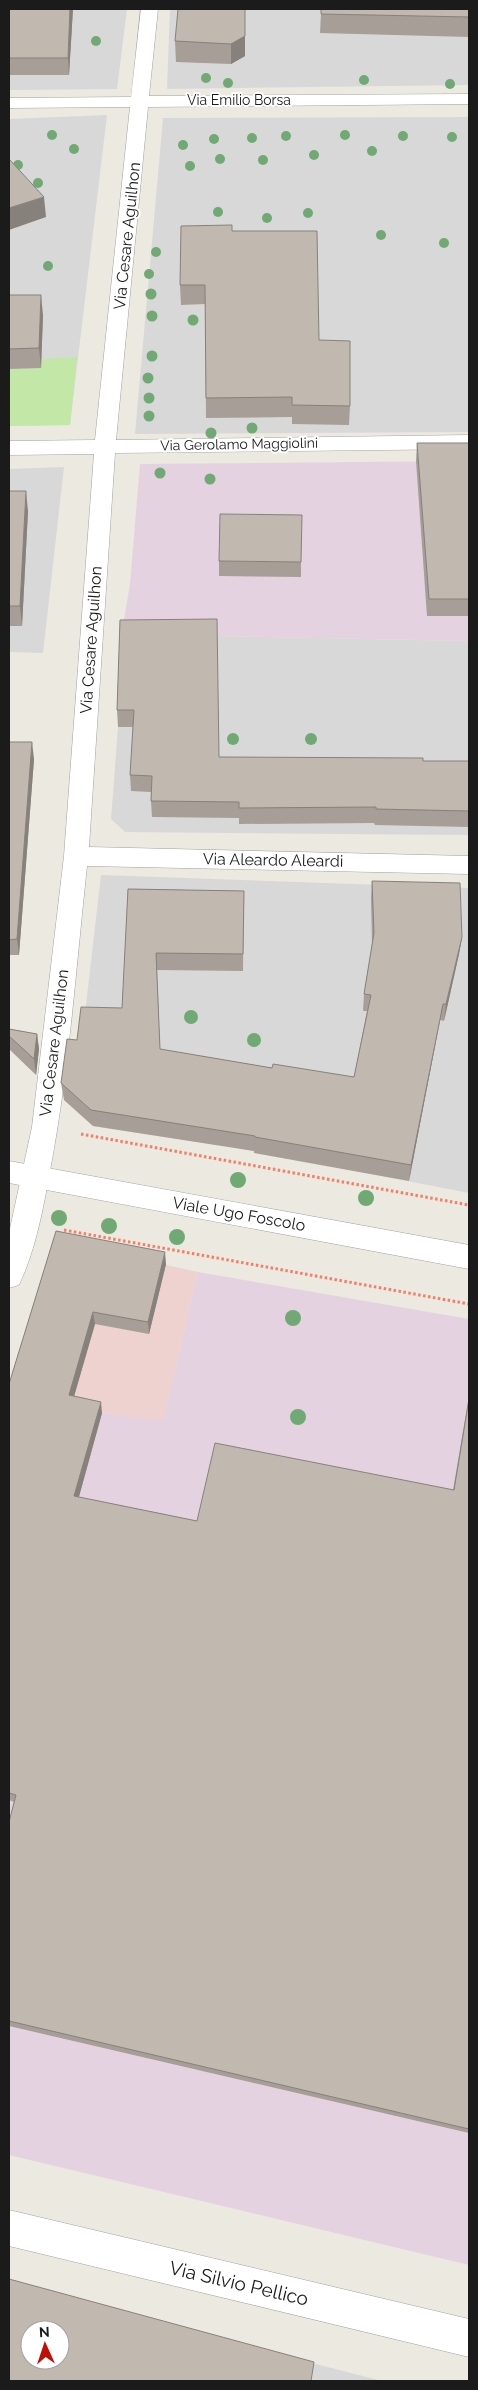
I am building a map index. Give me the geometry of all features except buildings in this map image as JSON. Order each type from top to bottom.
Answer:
[{"type":"street","name":"Via Cesare Aguilhon","points":[[9,1276],[26,1222],[45,1128],[76,856],[105,446],[149,9]]},
{"type":"street","name":"Via Emilio Borsa","points":[[9,103],[469,99]]},
{"type":"street","name":"Via Gerolamo Maggiolini","points":[[9,448],[469,442]]},
{"type":"street","name":"Via Aleardo Aleardi","points":[[76,856],[469,865]]},
{"type":"street","name":"Viale Ugo Foscolo","points":[[9,1172],[469,1257]]},
{"type":"street","name":"Via Silvio Pellico","points":[[9,2228],[469,2338]]},
{"type":"path","points":[[45,1128],[469,1205]]},
{"type":"path","points":[[26,1222],[469,1304]]},
{"type":"shaded area","points":[[9,9],[127,9],[117,89],[9,90]]},
{"type":"shaded area","points":[[170,9],[469,9],[469,85],[167,89]]},
{"type":"shaded area","points":[[107,115],[70,425],[9,426],[9,119]]},
{"type":"shaded area","points":[[469,117],[469,432],[135,434],[163,118]]},
{"type":"shaded area","points":[[469,461],[469,641],[217,636],[121,637],[130,584],[140,464]]},
{"type":"shaded area","points":[[64,467],[43,653],[9,652],[9,469]]},
{"type":"shaded area","points":[[217,636],[469,641],[469,835],[125,832],[111,819],[118,727],[121,637]]},
{"type":"shaded area","points":[[101,875],[469,888],[469,1193],[237,1148],[93,1126],[74,1109]]},
{"type":"shaded area","points":[[108,1252],[198,1272],[163,1422],[102,1413],[37,1644],[9,1404]]},
{"type":"shaded area","points":[[198,1272],[469,1319],[469,2265],[9,2155],[9,1638],[102,1413],[163,1421]]},
{"type":"shaded area","points":[[312,2363],[382,2381],[310,2381]]},
{"type":"green space","points":[[77,357],[70,425],[9,426],[9,369],[41,368],[42,359]]}]
